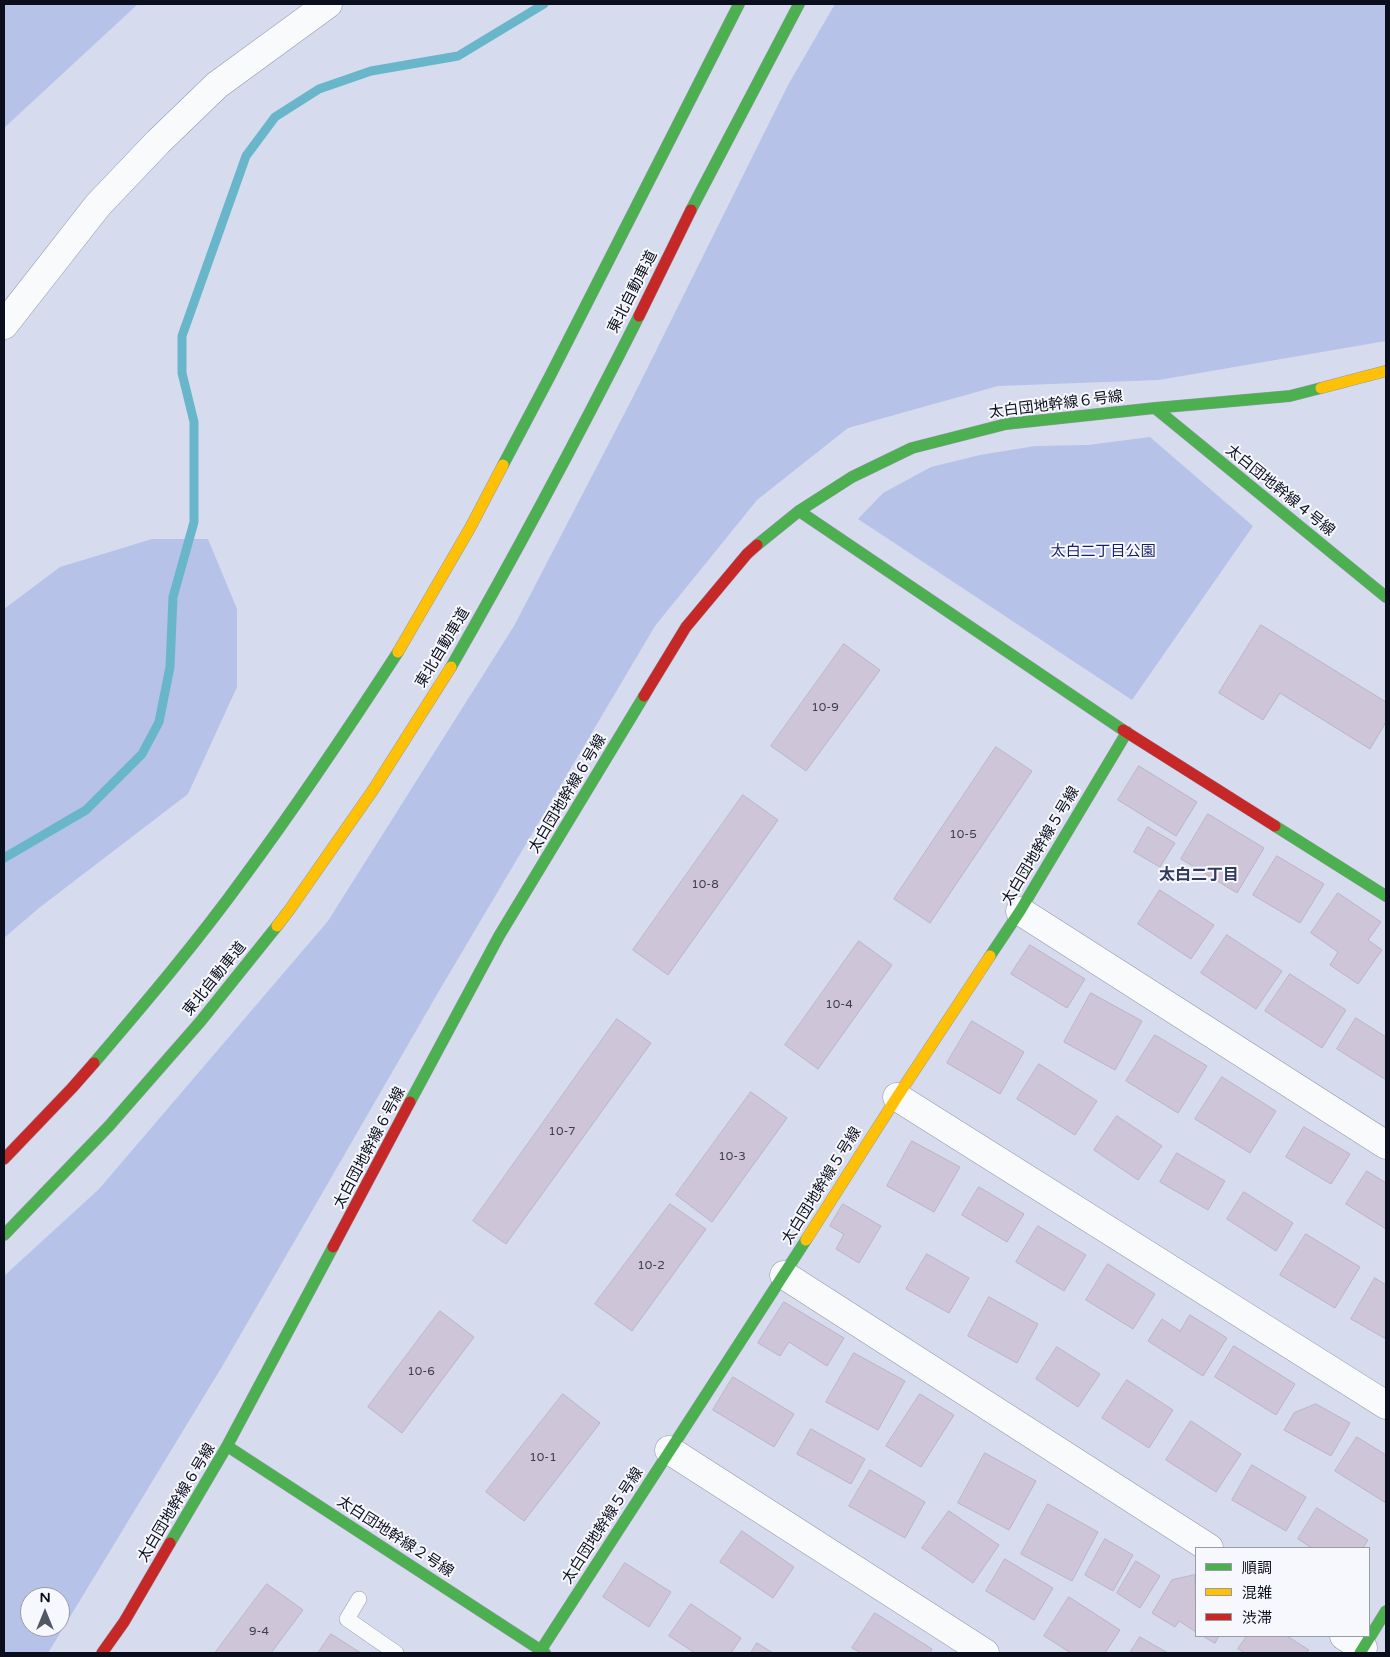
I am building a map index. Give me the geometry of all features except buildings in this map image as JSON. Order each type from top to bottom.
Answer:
[{"type":"main road","points":[[4,1159],[72,1088],[152,995],[242,879],[328,760],[400,648],[474,520],[550,376],[739,4]]},
{"type":"main road","name":"東北自動車道","points":[[4,1235],[109,1126],[200,1022],[290,909],[373,790],[451,667],[520,545],[799,4]]},
{"type":"main road","name":"太白団地幹線６号線","points":[[102,1653],[124,1622],[228,1446],[500,936],[686,627],[747,554],[799,511],[852,477],[912,448],[1006,424],[1290,396],[1386,371]]},
{"type":"main road","name":"太白団地幹線４号線","points":[[1155,408],[1386,597]]},
{"type":"main road","points":[[799,511],[1127,732],[1386,896]]},
{"type":"main road","name":"太白団地幹線５号線","points":[[541,1652],[897,1097],[1020,911],[1127,732]]},
{"type":"main road","name":"太白団地幹線２号線","points":[[228,1446],[541,1652]]},
{"type":"main road","points":[[1370,1630],[1386,1611]]},
{"type":"street","points":[[4,324],[98,205],[158,142],[217,85],[328,4]]},
{"type":"street","points":[[1020,911],[1386,1145]]},
{"type":"street","points":[[897,1097],[1386,1405]]},
{"type":"street","points":[[784,1275],[1207,1547]]},
{"type":"street","points":[[669,1450],[985,1653]]},
{"type":"lane","points":[[359,1599],[347,1619],[396,1653]]},
{"type":"green space","points":[[4,4],[138,4],[4,128]]},
{"type":"green space","points":[[835,4],[1386,4],[1386,341],[1159,380],[998,386],[848,428],[757,500],[655,626],[439,991],[223,1365],[70,1617],[70,1587],[20,1587],[20,1637],[58,1637],[48,1653],[4,1653],[4,1276],[99,1189],[328,921],[514,626],[633,397],[788,85]]},
{"type":"green space","name":"太白二丁目公園","points":[[1150,437],[1253,526],[1132,700],[858,519],[883,493],[931,467],[980,455],[1035,446],[1088,445]]},
{"type":"green space","points":[[152,539],[208,539],[237,609],[237,687],[188,794],[39,908],[4,938],[4,609],[60,567]]},
{"type":"waterway","points":[[4,858],[86,810],[142,754],[159,722],[170,667],[173,597],[194,522],[194,422],[182,373],[182,336],[246,156],[275,117],[319,89],[371,71],[458,56],[544,4]]},
{"type":"traffic: fast","points":[[503,465],[739,4]]},
{"type":"traffic: fast","points":[[691,210],[799,4]]},
{"type":"traffic: fast","points":[[451,667],[547,493],[639,316]]},
{"type":"traffic: fast","points":[[757,545],[799,511],[852,477],[912,448],[1006,424],[1290,396],[1321,388]]},
{"type":"traffic: fast","points":[[1155,408],[1386,597]]},
{"type":"traffic: fast","points":[[799,511],[1123,730]]},
{"type":"traffic: fast","points":[[94,1063],[171,972],[264,850],[342,738],[398,652]]},
{"type":"traffic: fast","points":[[410,1102],[499,936],[644,696]]},
{"type":"traffic: fast","points":[[990,956],[1020,911],[1127,732]]},
{"type":"traffic: fast","points":[[1275,826],[1386,896]]},
{"type":"traffic: fast","points":[[4,1235],[109,1126],[200,1022],[277,926]]},
{"type":"traffic: fast","points":[[539,1653],[806,1240]]},
{"type":"traffic: fast","points":[[170,1543],[227,1446],[333,1247]]},
{"type":"traffic: fast","points":[[227,1446],[545,1653]]},
{"type":"traffic: fast","points":[[1370,1637],[1386,1611]]},
{"type":"traffic: fast","points":[[1360,1653],[1370,1637]]},
{"type":"traffic: slow","points":[[1321,388],[1386,371]]},
{"type":"traffic: slow","points":[[398,652],[470,528],[503,465]]},
{"type":"traffic: slow","points":[[277,926],[373,790],[451,667]]},
{"type":"traffic: slow","points":[[806,1240],[990,956]]},
{"type":"traffic: jam","points":[[639,316],[691,210]]},
{"type":"traffic: jam","points":[[644,696],[686,627],[747,554],[757,545]]},
{"type":"traffic: jam","points":[[1123,730],[1275,826]]},
{"type":"traffic: jam","points":[[4,1159],[94,1063]]},
{"type":"traffic: jam","points":[[333,1247],[410,1102]]},
{"type":"traffic: jam","points":[[102,1653],[124,1622],[170,1543]]},
{"type":"district","name":"太白二丁目","points":[[1199,876]]}]
